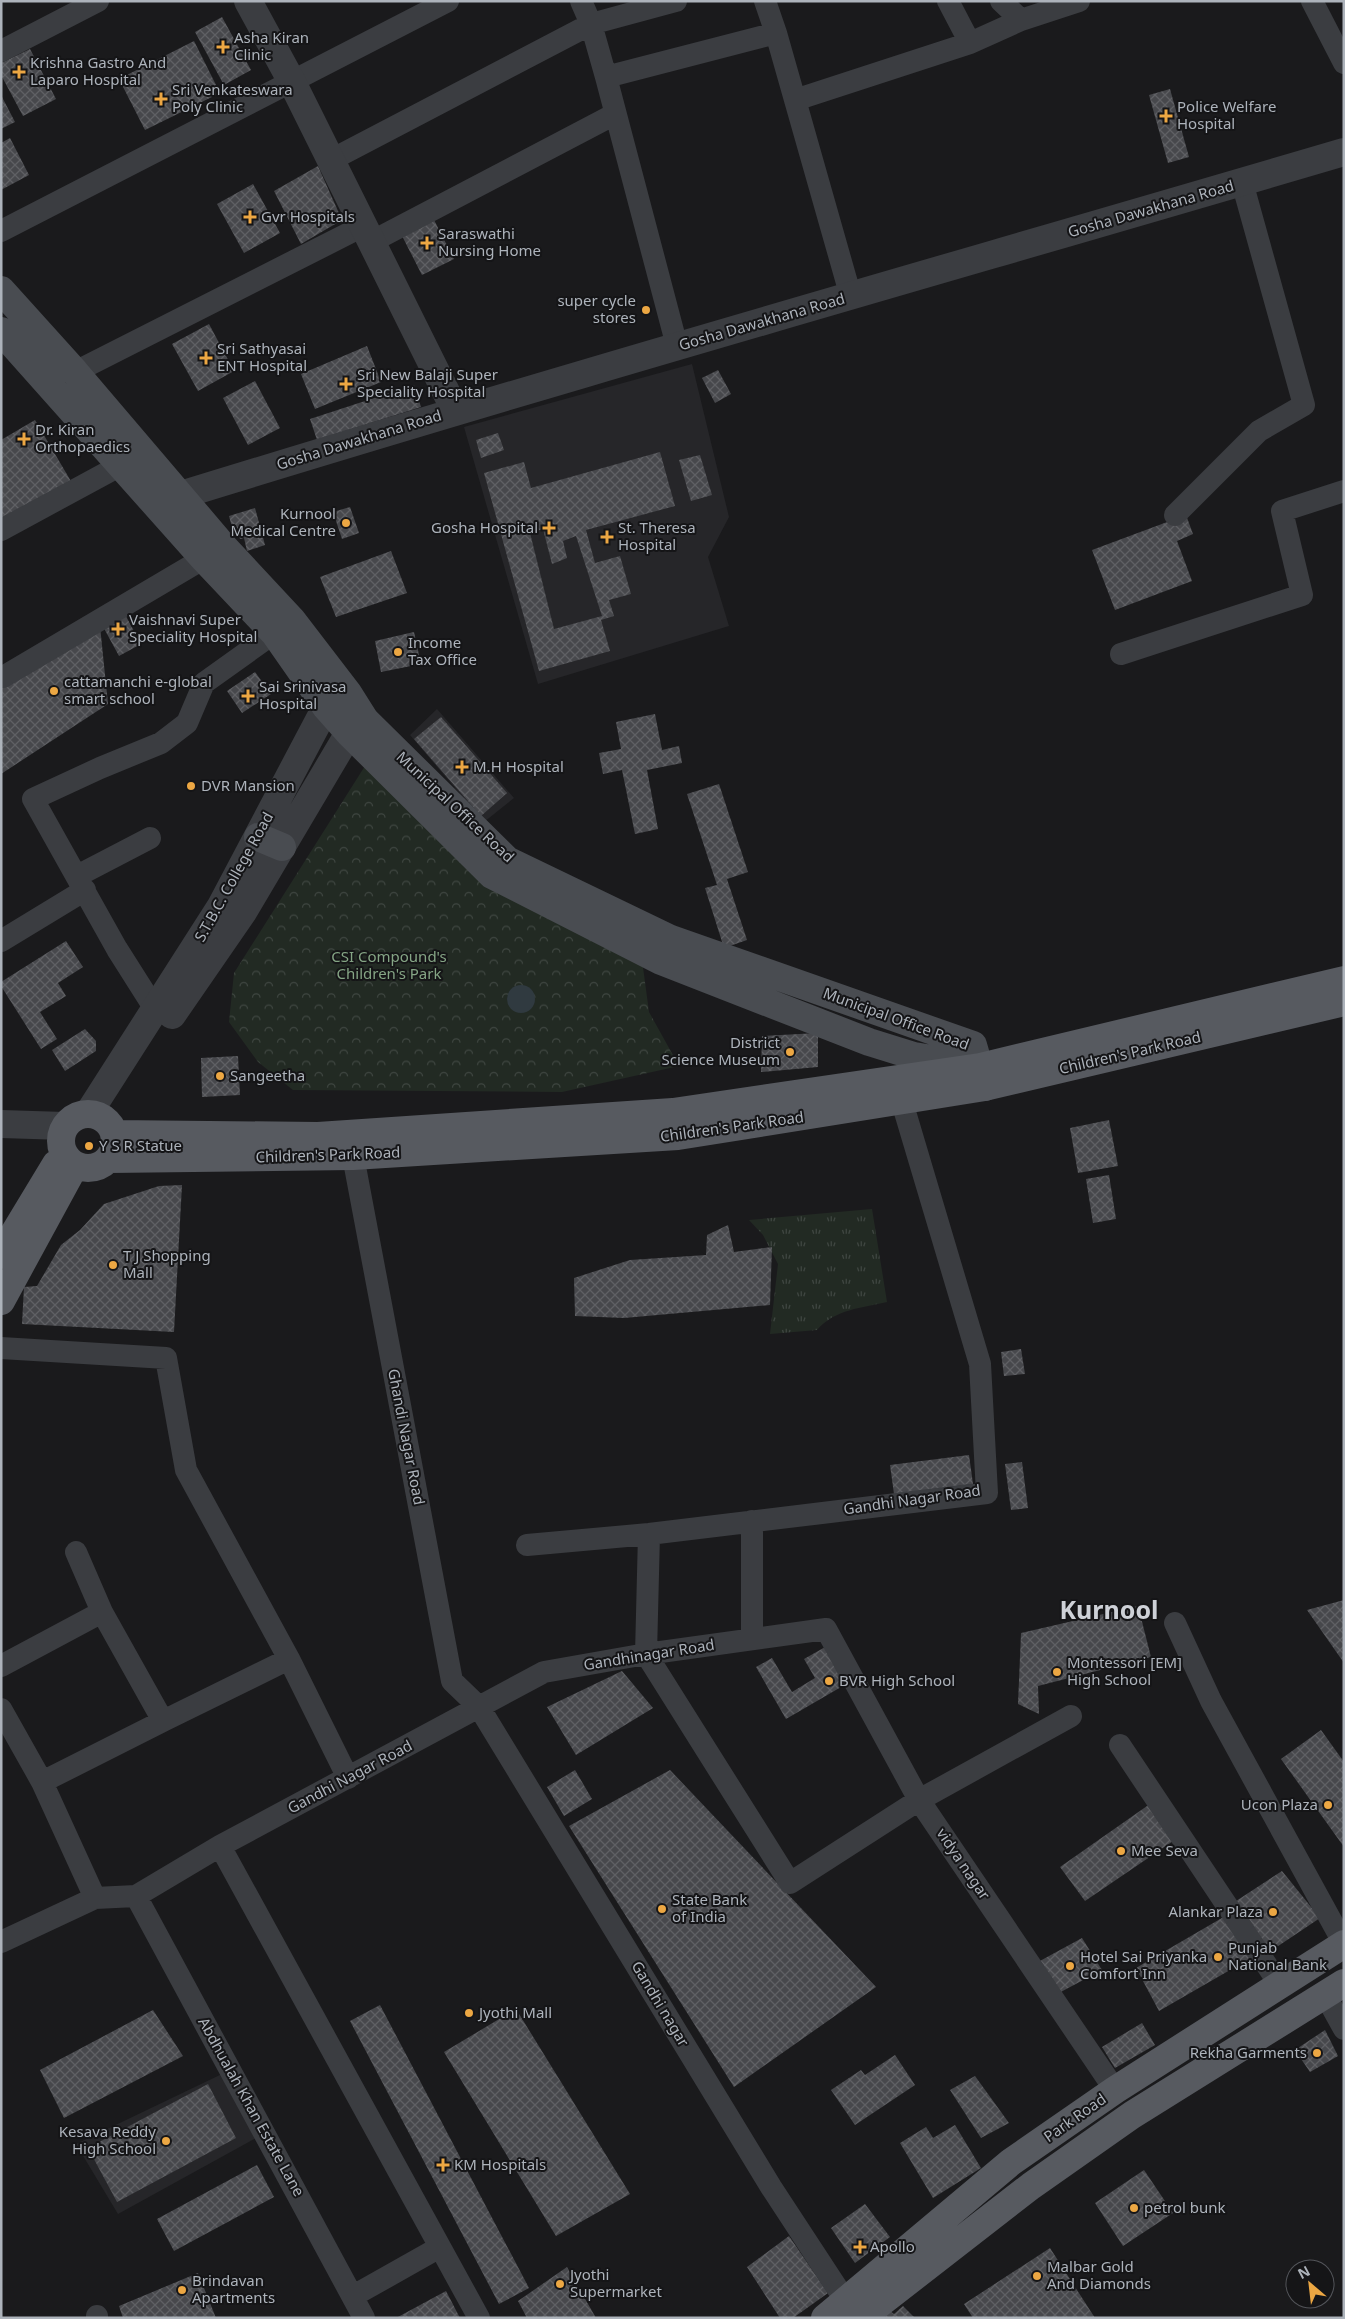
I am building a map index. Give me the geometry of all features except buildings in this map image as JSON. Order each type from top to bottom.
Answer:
[{"type":"main road","name":"Municipal Office Road","points":[[1,290],[75,372],[181,495],[214,553]]},
{"type":"main road","name":"Municipal Office Road","points":[[1,331],[121,465],[214,553],[284,627],[357,727],[492,875],[661,961],[869,1042],[982,1077]]},
{"type":"main road","name":"Children's Park Road","points":[[85,1139],[353,1156],[678,1136],[902,1102],[982,1077],[1344,980]]},
{"type":"main road","name":"Children's Park Road","points":[[85,1139],[318,1136],[673,1112],[982,1077],[1344,1002]]},
{"type":"main road","name":"S.T.B.C. College Road","points":[[1,1255],[85,1139]]},
{"type":"main road","name":"S.T.B.C. College Road","points":[[1,1301],[85,1139]]},
{"type":"main road","name":"Park Road","points":[[853,2309],[1011,2162],[1115,2090],[1344,1944]]},
{"type":"main road","name":"Park Road","points":[[826,2318],[853,2309],[1132,2115],[1334,1988]]},
{"type":"main road","points":[[1115,2090],[1132,2115]]},
{"type":"street","points":[[1,51],[98,1]]},
{"type":"street","points":[[248,1],[292,82],[456,410]]},
{"type":"street","points":[[1,231],[448,1]]},
{"type":"street","points":[[581,1],[591,24],[606,77],[677,346]]},
{"type":"street","points":[[331,160],[591,24],[676,1]]},
{"type":"street","points":[[765,1],[776,33],[851,297]]},
{"type":"street","points":[[948,1],[970,42]]},
{"type":"street","points":[[1001,1],[1021,20]]},
{"type":"street","points":[[795,100],[970,42],[1021,20],[1079,1]]},
{"type":"street","points":[[1312,1],[1344,63]]},
{"type":"street","points":[[606,77],[776,33]]},
{"type":"street","points":[[75,372],[615,114]]},
{"type":"street","name":"Gosha Dawakhana Road","points":[[181,495],[456,410],[851,297],[1344,152]]},
{"type":"street","points":[[1175,515],[1259,431],[1304,405],[1242,182]]},
{"type":"street","points":[[1,530],[121,465]]},
{"type":"street","points":[[1120,654],[1302,595],[1282,511],[1344,491]]},
{"type":"street","points":[[3,677],[214,553]]},
{"type":"street","points":[[155,1008],[117,949],[33,799],[100,768],[161,743],[187,723],[204,684],[284,627]]},
{"type":"street","name":"S.T.B.C. College Road","points":[[85,1139],[155,1008],[221,906],[270,842],[337,700]]},
{"type":"street","points":[[85,1139],[243,912],[270,842],[357,727]]},
{"type":"street","points":[[1,941],[81,883],[150,838]]},
{"type":"street","name":"Gandhi Nagar Road","points":[[527,1545],[649,1534],[986,1493],[980,1364],[902,1102]]},
{"type":"street","points":[[1,1124],[85,1139]]},
{"type":"street","points":[[1,1140],[85,1139]]},
{"type":"street","name":"Ghandi Nagar Road","points":[[353,1156],[452,1681],[479,1707]]},
{"type":"street","points":[[1,1348],[166,1358],[186,1470],[289,1659],[348,1778]]},
{"type":"street","points":[[752,1521],[752,1639]]},
{"type":"street","points":[[649,1534],[646,1654],[790,1883],[919,1800],[1070,1716]]},
{"type":"street","points":[[76,1552],[102,1612],[164,1721]]},
{"type":"street","points":[[1,1666],[102,1612]]},
{"type":"street","points":[[1175,1623],[1211,1701],[1344,1944]]},
{"type":"street","name":"Gandhinagar Road","points":[[479,1707],[544,1672],[646,1654],[826,1628]]},
{"type":"street","name":"vidya nagar","points":[[826,1628],[919,1800],[1115,2090]]},
{"type":"street","points":[[42,1782],[289,1659]]},
{"type":"street","name":"Gandhi Nagar Road","points":[[136,1896],[220,1846],[479,1707]]},
{"type":"street","name":"Gandhi nagar","points":[[479,1707],[771,2187],[853,2309]]},
{"type":"street","points":[[1,1709],[42,1782],[95,1898]]},
{"type":"street","points":[[1120,1745],[1280,1985]]},
{"type":"street","points":[[220,1846],[479,2318]]},
{"type":"street","points":[[1,1942],[95,1898],[136,1896]]},
{"type":"street","name":"Abdhualah Khan Estate Lane","points":[[136,1896],[364,2318]]},
{"type":"street","points":[[1334,1988],[1344,2029]]},
{"type":"street","points":[[353,2296],[440,2247]]},
{"type":"shaded area","name":"St. Theresa Hospital","points":[[692,364],[729,517],[708,557],[729,626],[538,684],[464,427]]},
{"type":"shaded area","name":"M.H Hospital","points":[[437,709],[514,798],[484,822],[410,735]]},
{"type":"shaded area","points":[[521,985],[531,989],[535,999],[531,1009],[521,1013],[511,1009],[507,999],[511,989]]},
{"type":"shaded area","name":"Kesava Reddy High School","points":[[222,2074],[256,2138],[118,2214],[76,2144]]},
{"type":"green space","name":"CSI Compound's Children's Park","points":[[365,766],[642,960],[649,1012],[679,1066],[562,1092],[293,1090],[258,1062],[229,1022],[234,973]]},
{"type":"green space","points":[[872,1209],[887,1302],[840,1313],[817,1330],[770,1334],[778,1264],[763,1235],[749,1220]]},
{"type":"place","name":"Asha Kiran Clinic","points":[[223,47]]},
{"type":"place","name":"Krishna Gastro And Laparo Hospital","points":[[19,72]]},
{"type":"place","name":"Sri Venkateswara Poly Clinic","points":[[161,99]]},
{"type":"place","name":"Police Welfare Hospital","points":[[1166,116]]},
{"type":"place","name":"Gvr Hospitals","points":[[250,217]]},
{"type":"place","name":"Saraswathi Nursing Home","points":[[427,243]]},
{"type":"place","name":"super cycle stores","points":[[646,310]]},
{"type":"place","name":"Sri Sathyasai ENT Hospital","points":[[206,358]]},
{"type":"place","name":"Sri New Balaji Super Speciality Hospital","points":[[346,384]]},
{"type":"place","name":"Dr. Kiran Orthopaedics","points":[[24,439]]},
{"type":"place","name":"Kurnool Medical Centre","points":[[346,523]]},
{"type":"place","name":"Gosha Hospital","points":[[549,528]]},
{"type":"place","name":"St. Theresa Hospital","points":[[607,537]]},
{"type":"place","name":"Vaishnavi Super Speciality Hospital","points":[[118,629]]},
{"type":"place","name":"Income Tax Office","points":[[398,652]]},
{"type":"place","name":"cattamanchi e-global smart school","points":[[54,691]]},
{"type":"place","name":"Sai Srinivasa Hospital","points":[[248,696]]},
{"type":"place","name":"M.H Hospital","points":[[462,767]]},
{"type":"place","name":"DVR Mansion","points":[[191,786]]},
{"type":"place","name":"District Science Museum","points":[[790,1052]]},
{"type":"place","name":"Sangeetha","points":[[220,1076]]},
{"type":"place","name":"Y S R Statue","points":[[89,1146]]},
{"type":"place","name":"T J Shopping Mall","points":[[113,1265]]},
{"type":"place","name":"Montessori [EM] High School","points":[[1057,1672]]},
{"type":"place","name":"BVR High School","points":[[829,1681]]},
{"type":"place","name":"Ucon Plaza","points":[[1328,1805]]},
{"type":"place","name":"Mee Seva","points":[[1121,1851]]},
{"type":"place","name":"State Bank of India","points":[[662,1909]]},
{"type":"place","name":"Alankar Plaza","points":[[1273,1912]]},
{"type":"place","name":"Punjab National Bank","points":[[1218,1957]]},
{"type":"place","name":"Hotel Sai Priyanka Comfort Inn","points":[[1070,1966]]},
{"type":"place","name":"Jyothi Mall","points":[[469,2013]]},
{"type":"place","name":"Rekha Garments","points":[[1317,2053]]},
{"type":"place","name":"Kesava Reddy High School","points":[[166,2141]]},
{"type":"place","name":"KM Hospitals","points":[[443,2165]]},
{"type":"place","name":"petrol bunk","points":[[1134,2208]]},
{"type":"place","name":"Apollo","points":[[860,2247]]},
{"type":"place","name":"Malbar Gold And Diamonds","points":[[1037,2276]]},
{"type":"place","name":"Jyothi Supermarket","points":[[560,2284]]},
{"type":"place","name":"Brindavan Apartments","points":[[182,2290]]},
{"type":"district","name":"Kurnool","points":[[1109,1610]]}]
